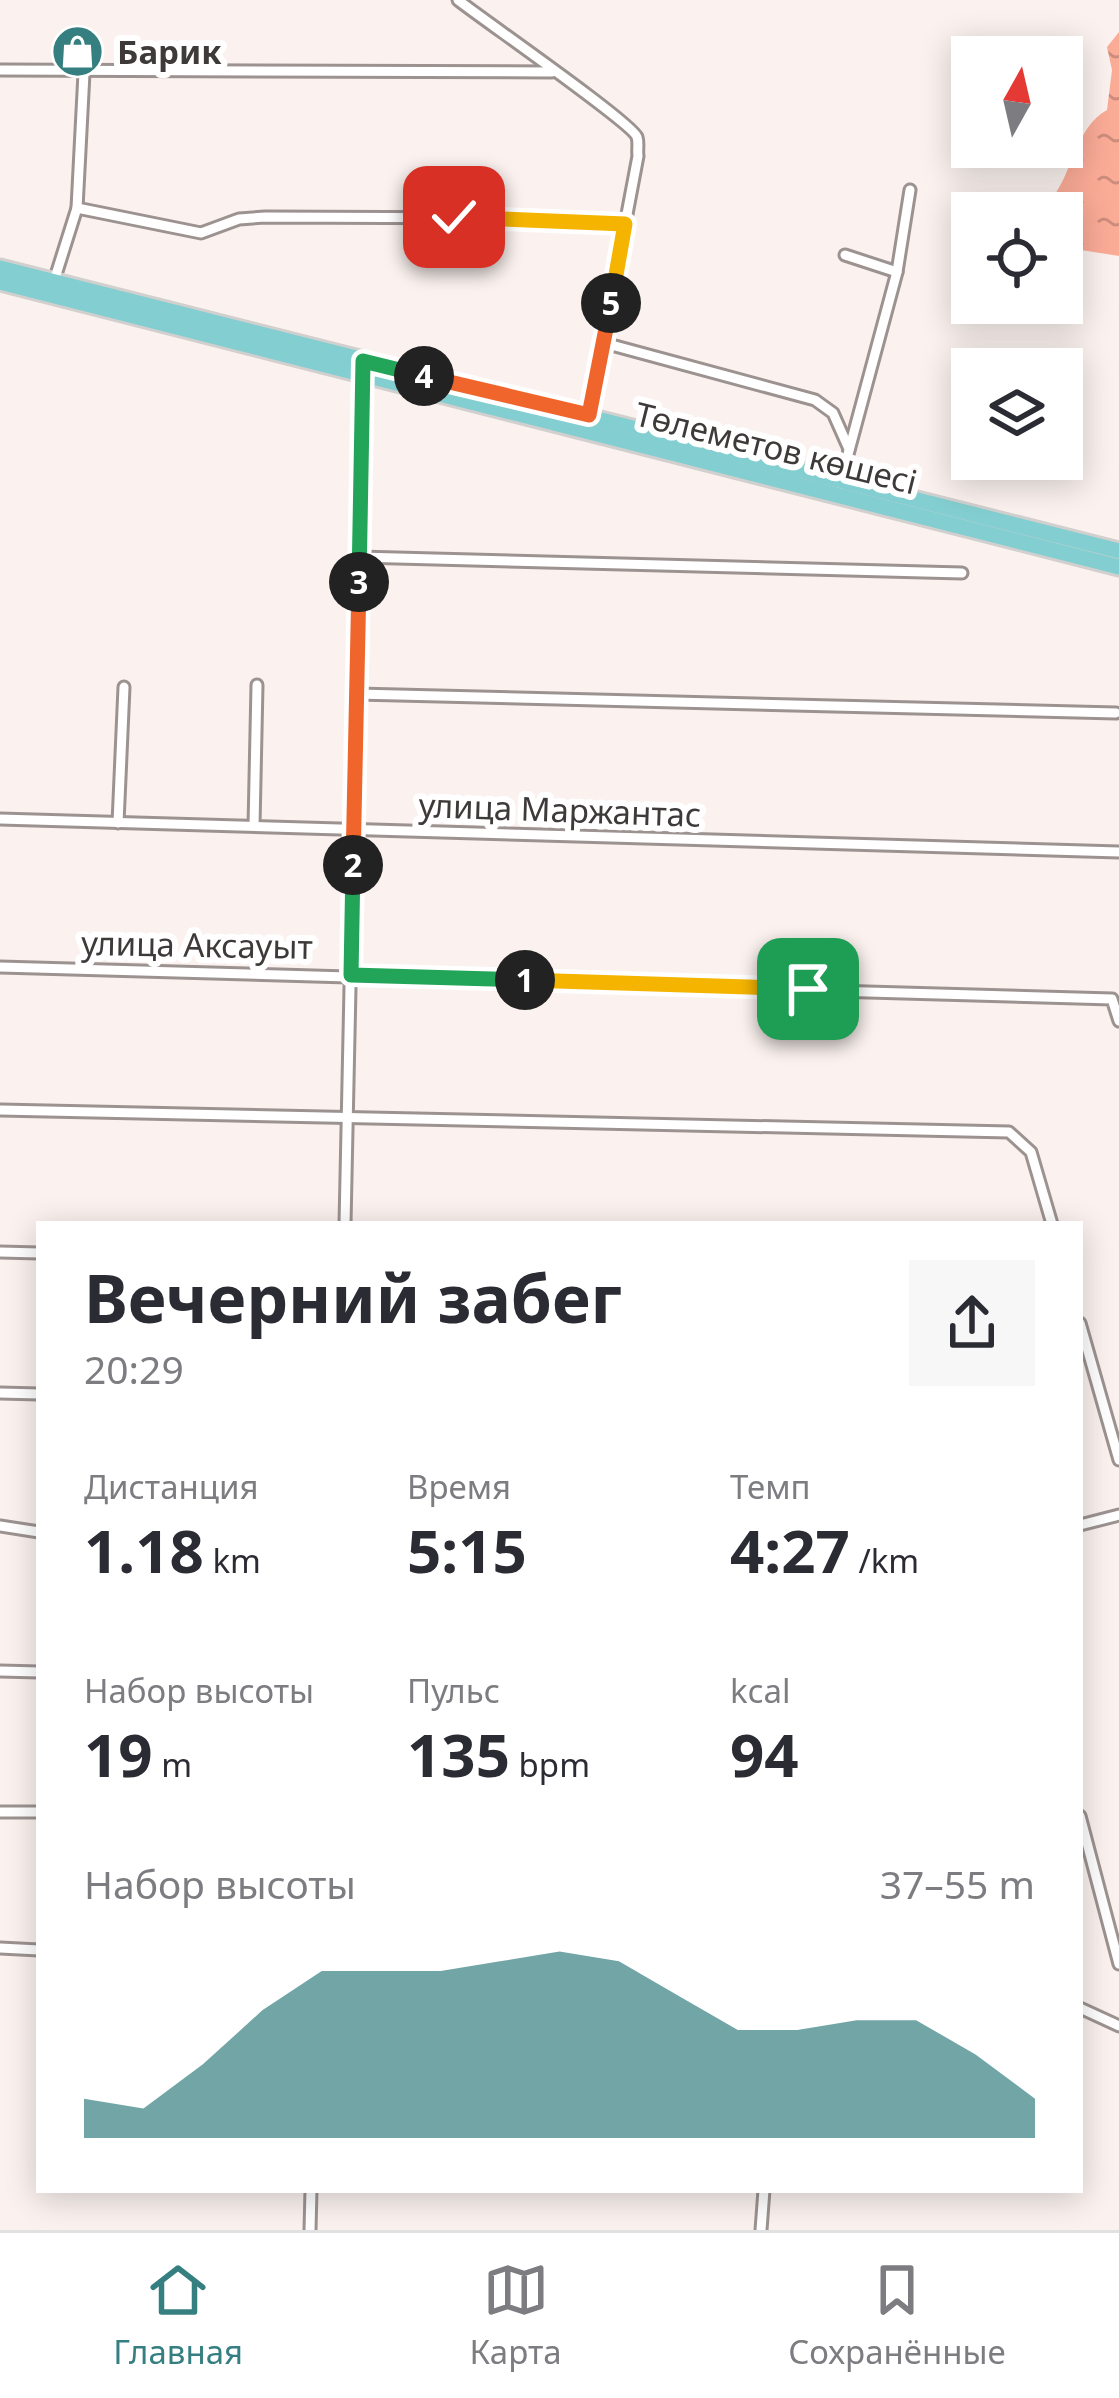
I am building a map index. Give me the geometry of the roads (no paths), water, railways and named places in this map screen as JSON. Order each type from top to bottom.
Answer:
[{"type":"main road","name":"Төлеметов көшесі","points":[[0,268],[363,369],[589,415],[1119,566]]},
{"type":"main road","name":"Төлеметов көшесі","points":[[0,282],[839,488],[1119,550]]},
{"type":"street","points":[[458,0],[622,119],[637,137],[638,156],[589,415]]},
{"type":"street","points":[[0,70],[552,72]]},
{"type":"street","points":[[54,281],[77,208],[84,73]]},
{"type":"street","points":[[839,488],[897,272],[910,190]]},
{"type":"street","points":[[77,208],[201,233],[265,217],[539,218],[625,224]]},
{"type":"street","points":[[845,255],[897,272]]},
{"type":"street","points":[[604,343],[815,400],[833,413],[850,449]]},
{"type":"street","points":[[345,1221],[363,369]]},
{"type":"street","points":[[359,557],[962,572]]},
{"type":"street","points":[[254,826],[257,685]]},
{"type":"street","points":[[118,823],[124,687]]},
{"type":"street","points":[[357,694],[1116,713]]},
{"type":"street","name":"улица Маржантас","points":[[0,819],[1119,852]]},
{"type":"street","name":"улица Аксауыт","points":[[0,968],[1112,999],[1119,1021]]},
{"type":"street","points":[[0,1110],[1009,1132],[1031,1152],[1051,1221]]},
{"type":"street","points":[[0,1252],[36,1253]]},
{"type":"street","points":[[1083,1334],[1119,1460]]},
{"type":"street","points":[[0,1393],[36,1394]]},
{"type":"street","points":[[1083,1525],[1119,1515]]},
{"type":"street","points":[[0,1526],[36,1532]]},
{"type":"street","points":[[0,1671],[36,1672]]},
{"type":"street","points":[[0,1811],[36,1812]]},
{"type":"street","points":[[1083,1827],[1119,1964]]},
{"type":"street","points":[[0,1948],[36,1950]]},
{"type":"street","points":[[1083,2009],[1119,2026]]},
{"type":"street","points":[[310,2230],[311,2193]]},
{"type":"street","points":[[761,2230],[764,2193]]},
{"type":"water","points":[[1119,32],[1119,256],[1083,250],[1083,192],[1056,192],[1069,168],[1083,168],[1083,136],[1107,110],[1112,70],[1107,47]]},
{"type":"place","name":"Барик","points":[[78,52]]}]
